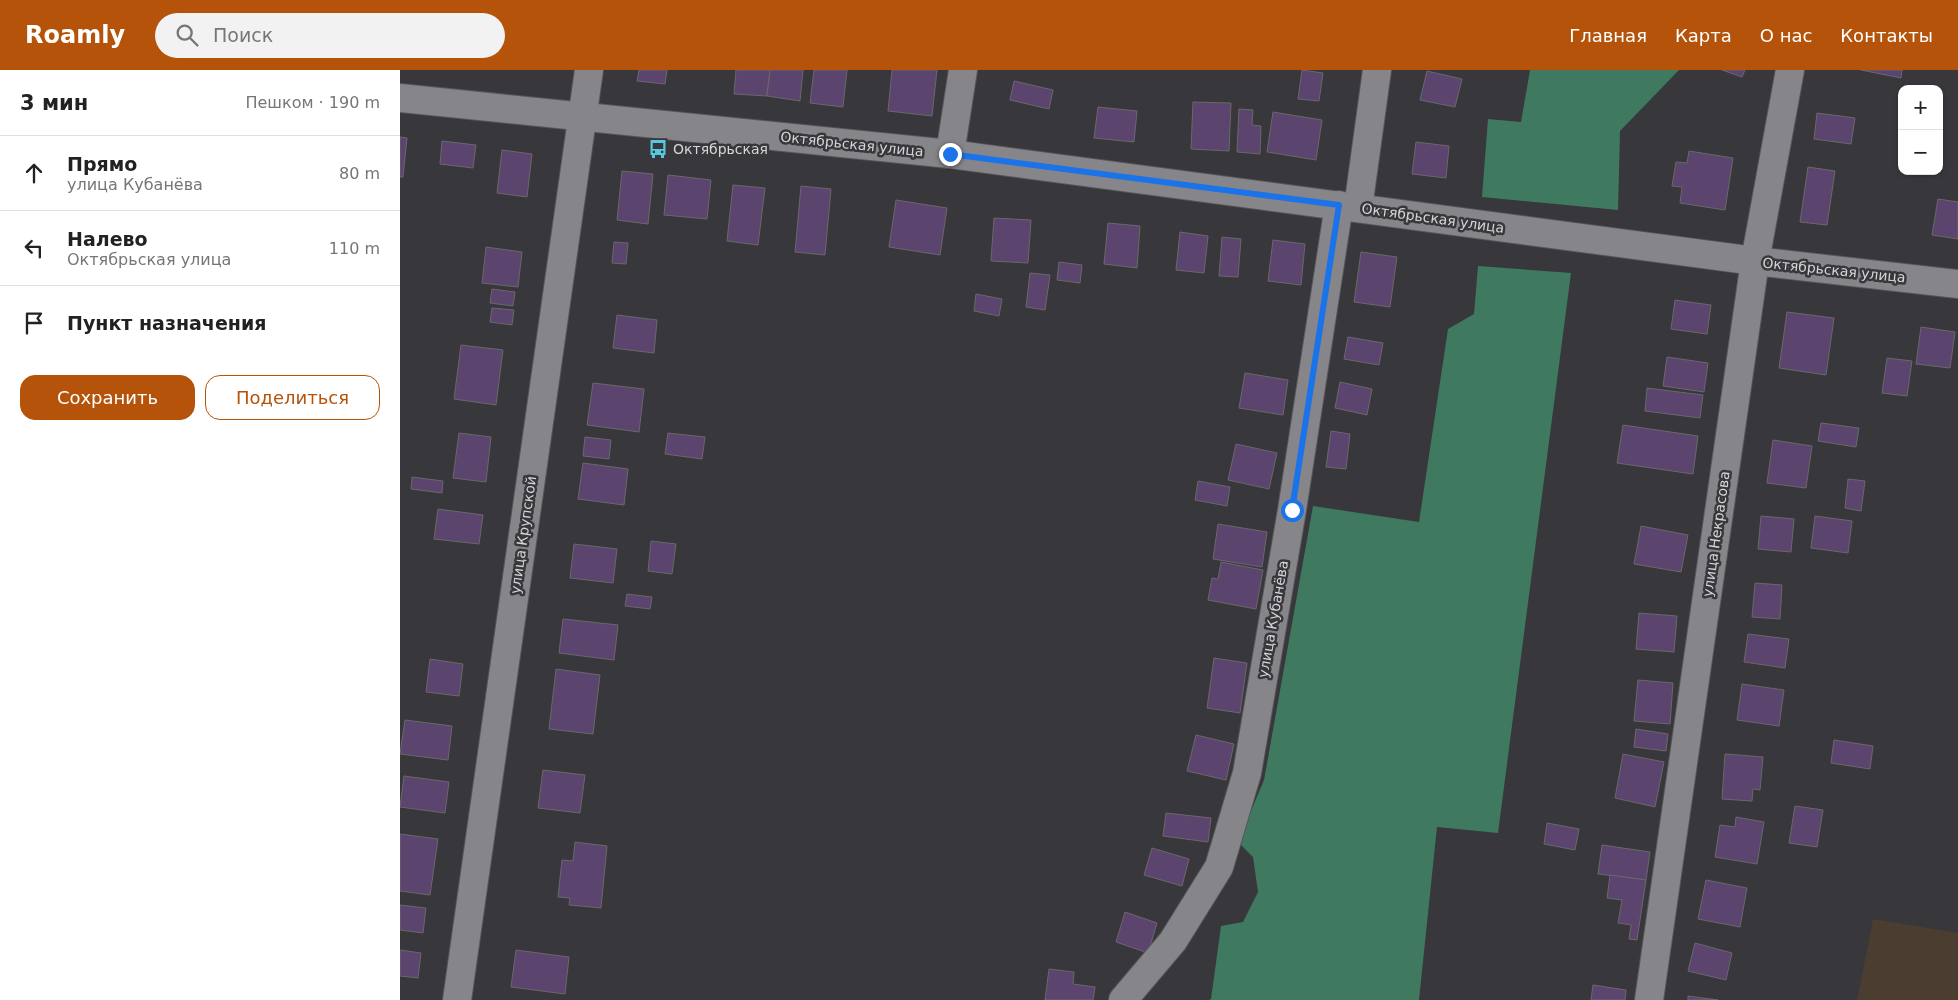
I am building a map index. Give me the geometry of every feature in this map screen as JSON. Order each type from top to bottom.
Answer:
[{"type":"street","name":"улица Крупской","points":[[456,1000],[588,70]]},
{"type":"street","points":[[950,154],[963,70]]},
{"type":"street","name":"улица Кубанёва","points":[[1123,1000],[1173,941],[1219,866],[1247,773],[1292,510],[1348,206],[1377,70]]},
{"type":"street","name":"улица Некрасова","points":[[1649,1000],[1755,262],[1790,70]]},
{"type":"street","name":"Октябрьская улица","points":[[400,98],[950,154],[1755,262],[1958,284]]},
{"type":"shaded area","points":[[1873,919],[1958,933],[1958,1000],[1857,1000]]},
{"type":"green space","points":[[1530,70],[1679,70],[1620,131],[1618,210],[1482,197],[1488,119],[1521,122]]},
{"type":"green space","points":[[1478,266],[1571,273],[1498,833],[1437,827],[1419,1000],[1209,1000],[1211,999],[1221,926],[1243,922],[1258,892],[1253,857],[1238,842],[1264,780],[1313,506],[1419,522],[1448,329],[1474,314]]},
{"type":"building","points":[[639,70],[667,70],[665,84],[637,81]]},
{"type":"building","points":[[736,70],[770,70],[767,96],[734,94]]},
{"type":"building","points":[[770,70],[803,70],[800,101],[767,96]]},
{"type":"building","points":[[814,70],[847,70],[843,107],[810,103]]},
{"type":"building","points":[[892,70],[937,70],[932,116],[888,111]]},
{"type":"building","points":[[1302,70],[1323,73],[1319,101],[1298,99]]},
{"type":"building","points":[[1722,70],[1745,70],[1742,77]]},
{"type":"building","points":[[1861,70],[1902,70],[1901,78]]},
{"type":"building","points":[[1427,71],[1462,79],[1455,107],[1420,100]]},
{"type":"building","points":[[1014,81],[1053,90],[1049,109],[1010,100]]},
{"type":"building","points":[[1193,102],[1231,103],[1229,151],[1191,149]]},
{"type":"building","points":[[1098,107],[1137,111],[1134,142],[1094,138]]},
{"type":"building","points":[[1239,109],[1253,110],[1252,125],[1261,126],[1260,154],[1237,152]]},
{"type":"building","points":[[1273,112],[1322,120],[1316,160],[1267,152]]},
{"type":"building","points":[[1817,113],[1855,118],[1851,144],[1814,139]]},
{"type":"building","points":[[400,137],[407,138],[403,177],[400,177]]},
{"type":"building","points":[[442,141],[476,145],[473,168],[440,164]]},
{"type":"building","points":[[1416,142],[1449,146],[1446,178],[1412,174]]},
{"type":"building","points":[[502,150],[532,154],[527,197],[497,193]]},
{"type":"building","points":[[1689,151],[1733,158],[1725,210],[1680,203],[1682,187],[1672,186],[1676,162],[1687,163]]},
{"type":"building","points":[[1808,167],[1835,171],[1827,225],[1800,222]]},
{"type":"building","points":[[622,171],[653,174],[648,224],[617,220]]},
{"type":"building","points":[[668,175],[711,180],[707,219],[664,215]]},
{"type":"building","points":[[733,185],[765,188],[758,245],[727,241]]},
{"type":"building","points":[[801,186],[831,189],[825,255],[795,252]]},
{"type":"building","points":[[1938,199],[1958,202],[1958,239],[1932,235]]},
{"type":"building","points":[[896,200],[947,208],[940,255],[889,247]]},
{"type":"building","points":[[994,218],[1031,220],[1028,263],[991,261]]},
{"type":"building","points":[[1108,223],[1140,226],[1137,268],[1104,264]]},
{"type":"building","points":[[1180,232],[1208,236],[1204,273],[1176,270]]},
{"type":"building","points":[[1222,237],[1241,239],[1238,277],[1219,276]]},
{"type":"building","points":[[1273,240],[1305,244],[1301,285],[1268,281]]},
{"type":"building","points":[[614,242],[628,243],[626,264],[612,263]]},
{"type":"building","points":[[486,247],[522,252],[518,287],[482,283]]},
{"type":"building","points":[[1361,252],[1397,257],[1390,307],[1354,302]]},
{"type":"building","points":[[1059,262],[1082,265],[1080,283],[1057,280]]},
{"type":"building","points":[[1030,273],[1050,275],[1045,310],[1026,307]]},
{"type":"building","points":[[492,289],[515,292],[513,306],[490,303]]},
{"type":"building","points":[[976,294],[1002,299],[999,316],[974,311]]},
{"type":"building","points":[[1675,300],[1711,305],[1707,334],[1671,329]]},
{"type":"building","points":[[492,308],[514,310],[512,325],[490,322]]},
{"type":"building","points":[[1787,312],[1834,318],[1826,375],[1779,368]]},
{"type":"building","points":[[617,315],[657,320],[654,353],[613,348]]},
{"type":"building","points":[[1921,327],[1955,332],[1950,368],[1916,364]]},
{"type":"building","points":[[1348,337],[1383,343],[1379,365],[1344,359]]},
{"type":"building","points":[[461,345],[503,350],[496,405],[454,399]]},
{"type":"building","points":[[1667,357],[1708,363],[1704,392],[1663,386]]},
{"type":"building","points":[[1887,358],[1912,361],[1907,396],[1882,393]]},
{"type":"building","points":[[1245,373],[1288,380],[1283,415],[1239,408]]},
{"type":"building","points":[[1340,382],[1372,389],[1367,415],[1335,408]]},
{"type":"building","points":[[593,383],[644,389],[639,432],[587,425]]},
{"type":"building","points":[[1647,388],[1703,395],[1700,418],[1645,411]]},
{"type":"building","points":[[1821,423],[1859,428],[1856,447],[1818,441]]},
{"type":"building","points":[[1623,425],[1698,436],[1693,474],[1617,463]]},
{"type":"building","points":[[1331,431],[1350,434],[1346,469],[1326,467]]},
{"type":"building","points":[[459,433],[491,437],[486,482],[453,478]]},
{"type":"building","points":[[668,433],[705,437],[702,459],[665,454]]},
{"type":"building","points":[[585,437],[611,440],[609,459],[583,456]]},
{"type":"building","points":[[1773,440],[1812,446],[1806,488],[1767,483]]},
{"type":"building","points":[[1236,444],[1277,453],[1269,489],[1228,480]]},
{"type":"building","points":[[583,463],[628,469],[624,505],[578,499]]},
{"type":"building","points":[[412,477],[443,481],[442,493],[411,489]]},
{"type":"building","points":[[1848,479],[1865,481],[1861,511],[1845,508]]},
{"type":"building","points":[[1198,481],[1230,487],[1227,506],[1195,500]]},
{"type":"building","points":[[438,509],[483,515],[479,544],[434,539]]},
{"type":"building","points":[[1761,516],[1794,519],[1791,552],[1758,549]]},
{"type":"building","points":[[1815,516],[1852,521],[1848,553],[1811,548]]},
{"type":"building","points":[[1218,524],[1267,532],[1262,567],[1213,559]]},
{"type":"building","points":[[1641,526],[1688,535],[1681,572],[1634,564]]},
{"type":"building","points":[[651,541],[676,544],[672,574],[648,571]]},
{"type":"building","points":[[574,544],[617,549],[613,583],[570,578]]},
{"type":"building","points":[[1221,562],[1263,570],[1256,609],[1208,600],[1212,578],[1218,579]]},
{"type":"building","points":[[1755,583],[1782,585],[1780,619],[1752,617]]},
{"type":"building","points":[[627,594],[652,597],[650,609],[625,606]]},
{"type":"building","points":[[1639,613],[1677,616],[1674,652],[1636,649]]},
{"type":"building","points":[[563,619],[618,625],[614,660],[559,653]]},
{"type":"building","points":[[1748,634],[1789,639],[1785,668],[1744,662]]},
{"type":"building","points":[[1214,658],[1247,663],[1240,713],[1207,708]]},
{"type":"building","points":[[430,659],[463,664],[459,696],[426,692]]},
{"type":"building","points":[[556,669],[600,675],[593,734],[549,729]]},
{"type":"building","points":[[1638,680],[1673,683],[1670,724],[1634,721]]},
{"type":"building","points":[[1742,684],[1784,690],[1779,726],[1737,720]]},
{"type":"building","points":[[405,720],[452,726],[448,760],[400,754]]},
{"type":"building","points":[[1636,729],[1668,734],[1666,751],[1634,747]]},
{"type":"building","points":[[1196,735],[1234,744],[1226,780],[1187,771]]},
{"type":"building","points":[[1834,740],[1873,746],[1870,769],[1831,763]]},
{"type":"building","points":[[1623,754],[1664,762],[1655,807],[1615,798]]},
{"type":"building","points":[[1725,754],[1763,757],[1760,790],[1753,789],[1752,801],[1722,799]]},
{"type":"building","points":[[543,770],[585,775],[580,813],[538,808]]},
{"type":"building","points":[[404,776],[449,782],[445,813],[400,807]]},
{"type":"building","points":[[1795,806],[1823,810],[1817,847],[1789,843]]},
{"type":"building","points":[[1166,813],[1211,818],[1208,842],[1163,836]]},
{"type":"building","points":[[1736,817],[1764,822],[1757,864],[1715,857],[1720,825],[1735,827]]},
{"type":"building","points":[[1547,823],[1579,829],[1575,850],[1544,844]]},
{"type":"building","points":[[400,834],[438,839],[430,895],[400,891]]},
{"type":"building","points":[[575,842],[607,846],[601,908],[569,905],[570,898],[558,897],[562,860],[573,861]]},
{"type":"building","points":[[1602,845],[1650,852],[1646,880],[1598,874]]},
{"type":"building","points":[[1152,848],[1189,859],[1182,886],[1144,875]]},
{"type":"building","points":[[1610,875],[1646,880],[1637,940],[1629,939],[1631,925],[1618,923],[1622,900],[1607,898]]},
{"type":"building","points":[[1706,880],[1747,888],[1740,927],[1698,919]]},
{"type":"building","points":[[400,905],[426,908],[423,933],[400,930]]},
{"type":"building","points":[[1125,912],[1157,923],[1148,953],[1116,942]]},
{"type":"building","points":[[1695,943],[1732,953],[1726,980],[1688,971]]},
{"type":"building","points":[[400,950],[421,953],[418,978],[400,976]]},
{"type":"building","points":[[516,950],[569,957],[565,994],[511,987]]},
{"type":"building","points":[[1049,969],[1074,972],[1073,984],[1095,987],[1093,1000],[1045,1000]]},
{"type":"building","points":[[1593,985],[1626,990],[1625,1000],[1591,1000]]},
{"type":"building","points":[[1688,996],[1718,1000],[1688,1000]]},
{"type":"place","name":"Октябрьская","points":[[658,149]]},
{"type":"route","points":[[950,154],[1339,205],[1292,510]]}]
